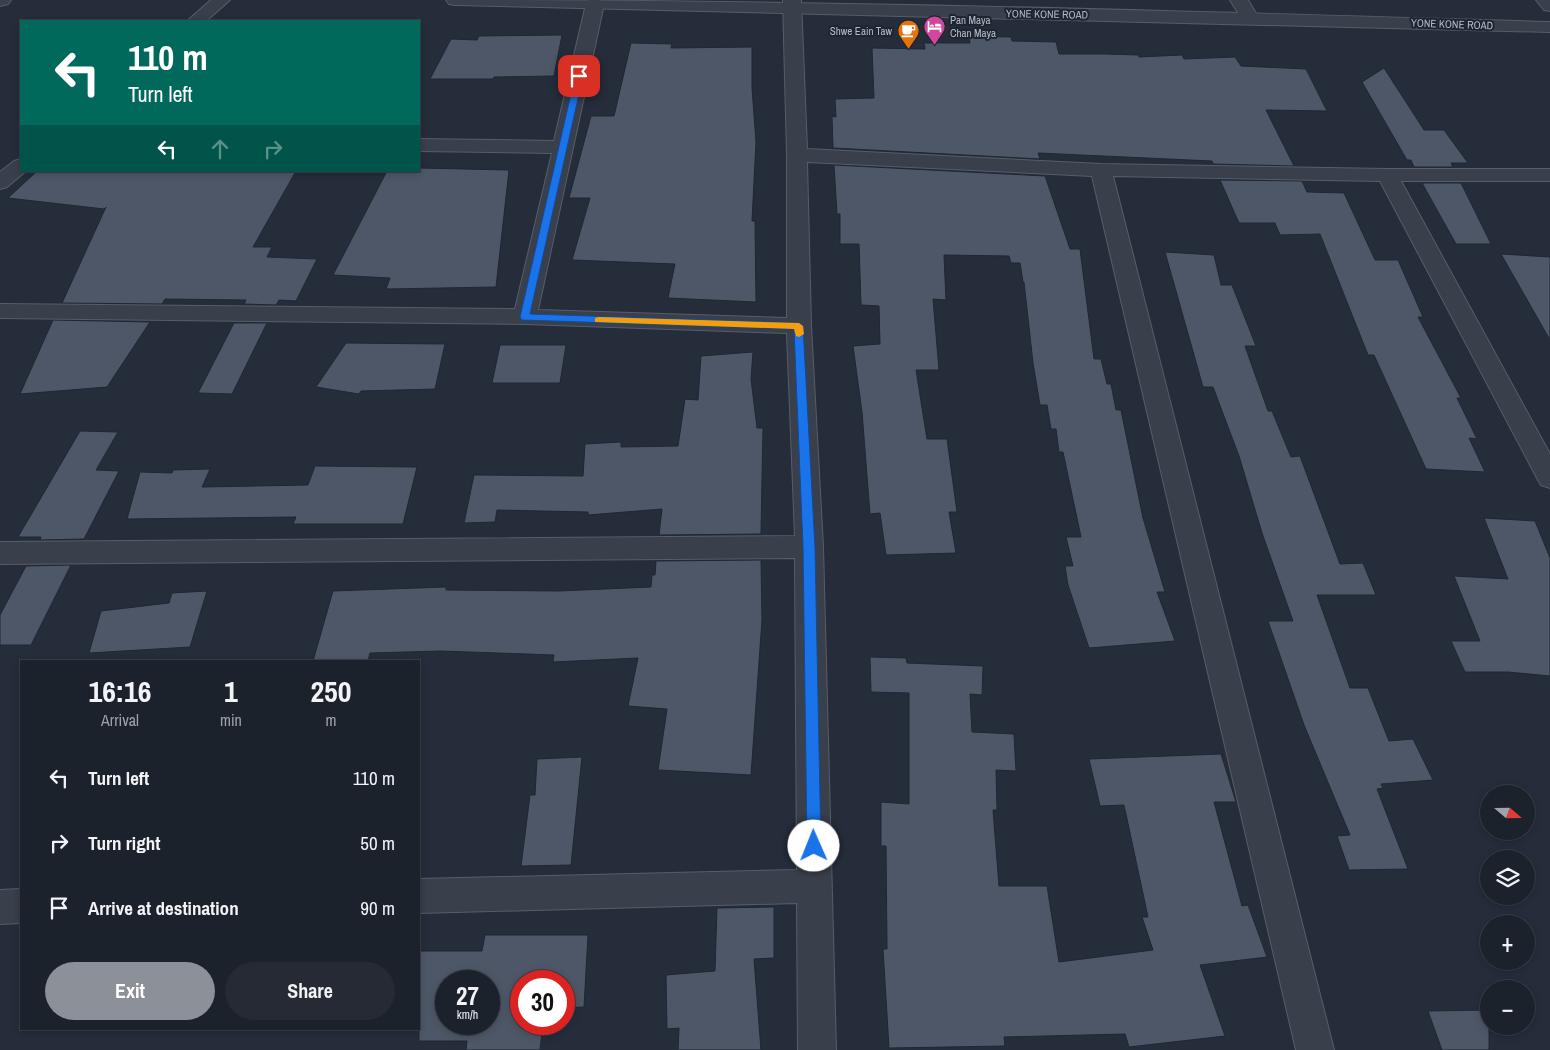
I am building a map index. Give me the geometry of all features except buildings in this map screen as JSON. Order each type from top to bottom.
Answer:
[{"type":"street","points":[[197,20],[222,0]]},
{"type":"street","name":"YONE KONE ROAD","points":[[455,0],[595,4],[792,5],[1550,27]]},
{"type":"street","points":[[1239,0],[1250,17]]},
{"type":"street","points":[[1545,0],[1550,6]]},
{"type":"street","points":[[525,317],[595,4]]},
{"type":"street","points":[[792,5],[797,155],[799,326],[809,547],[817,1050]]},
{"type":"street","points":[[420,145],[563,148]]},
{"type":"street","points":[[797,155],[1101,170],[1387,175],[1550,174]]},
{"type":"street","points":[[0,183],[20,166]]},
{"type":"street","points":[[1101,170],[1315,1050]]},
{"type":"street","points":[[1387,175],[1550,478]]},
{"type":"street","points":[[0,311],[525,317],[799,326]]},
{"type":"street","points":[[0,553],[809,547]]},
{"type":"street","points":[[420,896],[814,886]]},
{"type":"street","points":[[0,907],[20,906]]},
{"type":"slow traffic","points":[[599,320],[799,326],[799,334]]},
{"type":"place","name":"Pan Maya Chan Maya","points":[[934,45]]},
{"type":"place","name":"Shwe Eain Taw","points":[[908,50]]},
{"type":"route","points":[[579,76],[525,317],[799,326],[809,547],[814,846]]}]
